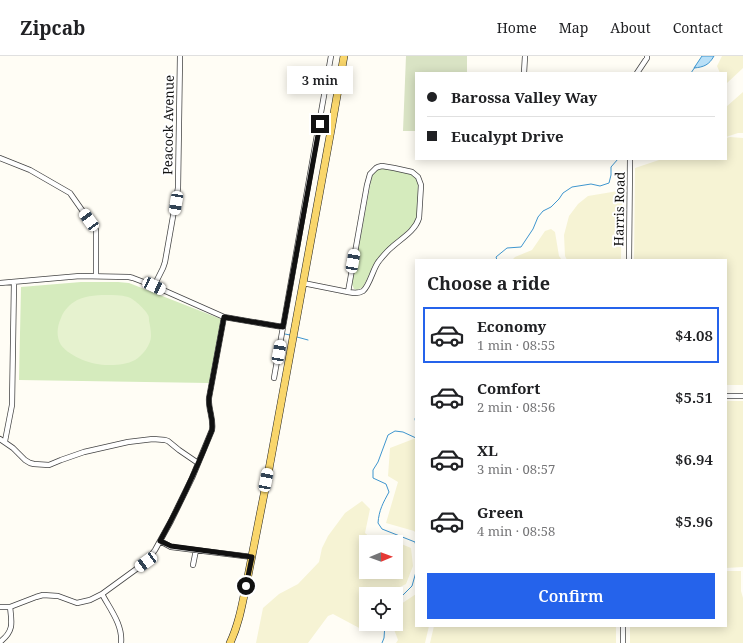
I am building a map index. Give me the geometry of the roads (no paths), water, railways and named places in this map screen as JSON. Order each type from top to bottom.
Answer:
[{"type":"main road","points":[[230,643],[240,615],[252,557],[344,56]]},
{"type":"street","name":"Peacock Avenue","points":[[154,286],[165,262],[178,188],[180,56]]},
{"type":"street","points":[[274,378],[331,56]]},
{"type":"street","points":[[524,72],[525,56]]},
{"type":"street","points":[[639,72],[647,56]]},
{"type":"street","points":[[0,158],[30,170],[70,193],[96,230],[96,276]]},
{"type":"street","name":"Harris Road","points":[[629,259],[630,160]]},
{"type":"street","points":[[303,283],[348,292],[354,293],[363,291],[377,262],[413,229],[418,222],[420,185],[418,177],[412,172],[382,166],[376,168],[370,174],[348,292]]},
{"type":"street","points":[[0,283],[80,276],[133,278],[224,317],[283,327]]},
{"type":"street","points":[[14,282],[12,406],[2,440],[25,460],[34,464],[49,465],[84,452],[128,442],[161,439],[168,441],[198,463]]},
{"type":"street","points":[[0,607],[10,607],[43,595],[58,596],[77,603],[90,600],[102,594],[146,562],[171,521],[189,484],[212,430],[213,425],[208,408],[209,398],[224,317]]},
{"type":"street","points":[[727,396],[743,396]]},
{"type":"street","points":[[160,541],[171,546],[252,557]]},
{"type":"street","points":[[193,565],[196,550]]},
{"type":"street","points":[[102,594],[119,627],[122,636],[121,643]]},
{"type":"street","points":[[0,642],[8,635],[11,627],[10,607]]},
{"type":"street","points":[[623,627],[623,643]]},
{"type":"water","points":[[702,56],[714,56],[706,65],[694,68]]},
{"type":"waterway","points":[[692,72],[695,67]]},
{"type":"waterway","points":[[497,259],[496,257],[507,248],[521,247],[533,229],[538,217],[543,211],[551,207],[563,193],[572,187],[591,184],[600,186],[609,183],[611,167],[617,160]]},
{"type":"waterway","points":[[285,334],[290,335]]},
{"type":"waterway","points":[[297,337],[308,340]]},
{"type":"waterway","points":[[415,438],[403,432],[395,431],[388,435],[378,462],[373,470],[373,478],[386,484],[389,492],[379,514],[378,523],[382,529],[415,542]]},
{"type":"waterway","points":[[403,595],[412,586],[415,576]]},
{"type":"waterway","points":[[382,643],[384,631]]}]
